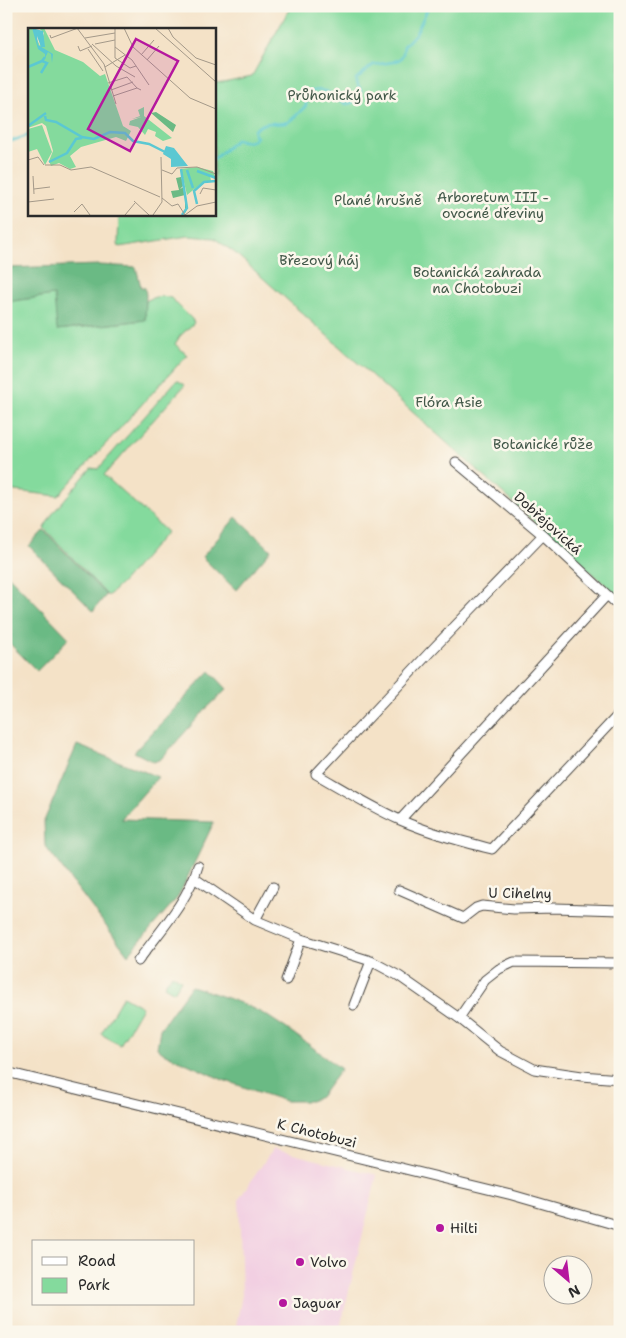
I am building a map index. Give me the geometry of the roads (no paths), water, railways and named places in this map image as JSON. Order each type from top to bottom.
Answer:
[{"type":"street","name":"Dobřejovická","points":[[456,462],[543,535],[620,607]]},
{"type":"street","points":[[543,535],[316,774],[400,820],[451,839],[492,849],[620,713]]},
{"type":"street","points":[[400,820],[607,595]]},
{"type":"street","points":[[138,961],[175,912],[194,878],[198,866]]},
{"type":"street","points":[[194,878],[255,920],[301,939],[370,961],[399,976],[500,1051],[534,1069],[620,1079]]},
{"type":"street","points":[[255,920],[273,887]]},
{"type":"street","name":"U Cihelny","points":[[399,890],[463,918],[476,908],[482,906],[514,909],[620,910]]},
{"type":"street","points":[[286,980],[301,939]]},
{"type":"street","points":[[354,1005],[370,961]]},
{"type":"street","points":[[458,1018],[485,980],[499,969],[514,962],[620,963]]},
{"type":"street","name":"K Chotobuzi","points":[[6,1072],[512,1195],[620,1226]]},
{"type":"waterway","points":[[215,158],[237,139],[242,141],[255,139],[257,137],[254,135],[254,130],[259,126],[291,120],[306,106],[306,97],[309,92],[320,90],[333,95],[346,104],[353,102],[361,91],[356,83],[356,79],[373,65],[400,59],[404,46],[416,33],[429,6]]},
{"type":"waterway","points":[[6,143],[28,135]]},
{"type":"place","name":"Hilti","points":[[440,1228]]},
{"type":"place","name":"Volvo","points":[[300,1262]]},
{"type":"place","name":"Jaguar","points":[[283,1303]]},
{"type":"park label","name":"Průhonický park","points":[[342,95]]},
{"type":"park label","name":"Plané hrušně","points":[[378,200]]},
{"type":"park label","name":"Arboretum III - ovocné dřeviny","points":[[493,206]]},
{"type":"park label","name":"Březový háj","points":[[319,260]]},
{"type":"park label","name":"Botanická zahrada na Chotobuzi","points":[[477,280]]},
{"type":"park label","name":"Flóra Asie","points":[[449,402]]},
{"type":"park label","name":"Botanické růže","points":[[543,444]]}]
